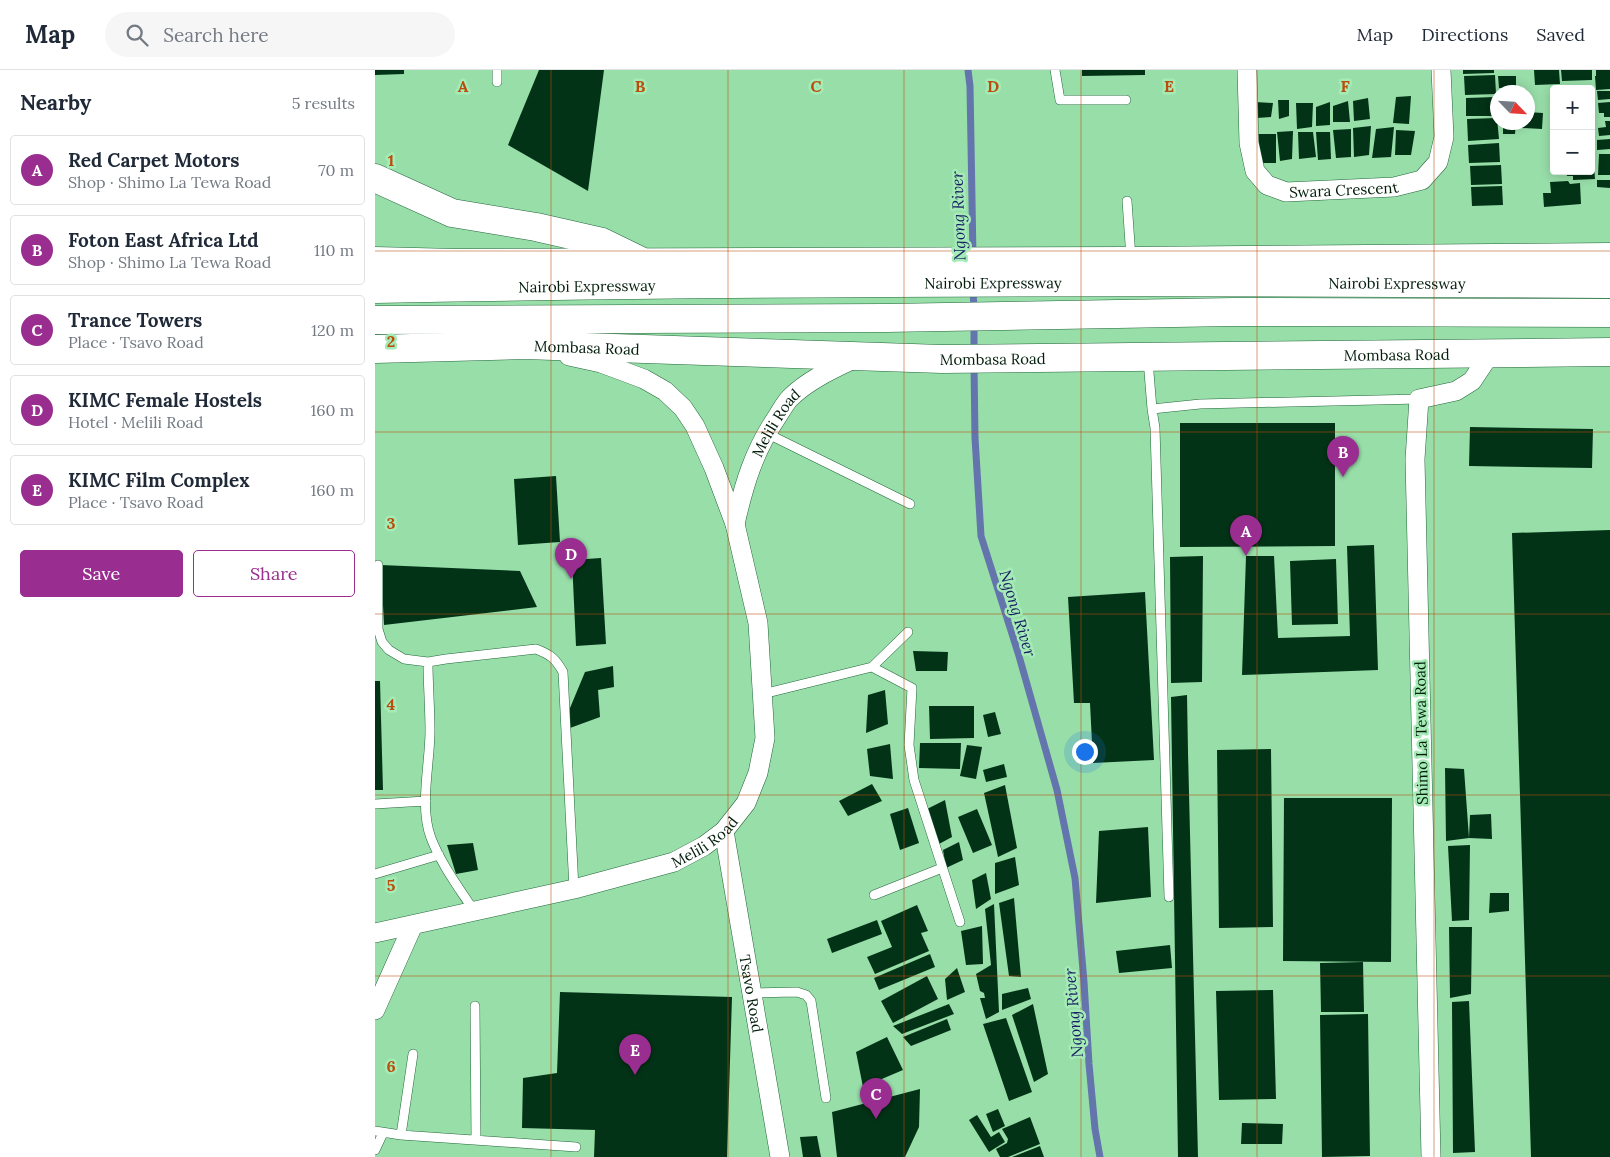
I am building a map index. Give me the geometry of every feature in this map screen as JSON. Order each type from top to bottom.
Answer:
[{"type":"highway","points":[[375,178],[452,213],[536,227],[602,242],[643,263]]},
{"type":"highway","points":[[375,261],[456,263],[989,262],[1610,257]]},
{"type":"highway","name":"Nairobi Expressway","points":[[375,289],[625,284],[1213,281],[1610,284]]},
{"type":"highway","name":"Nairobi Expressway","points":[[375,320],[886,318],[1233,312],[1610,313]]},
{"type":"highway","name":"Mombasa Road","points":[[375,349],[524,345],[942,359],[1610,352]]},
{"type":"street","name":"Swara Crescent","points":[[1247,70],[1249,143],[1255,171],[1267,184],[1286,192],[1394,187],[1422,180],[1438,162],[1444,137],[1441,70]]},
{"type":"street","name":"Melili Road","points":[[375,933],[574,889],[674,862],[704,846],[724,830],[746,803],[758,773],[765,738],[758,622],[735,524],[714,468],[695,426],[683,408],[665,391],[644,379],[601,363],[524,345]]},
{"type":"street","points":[[1419,399],[1456,391],[1472,381],[1490,354]]},
{"type":"street","name":"Melili Road","points":[[735,524],[751,466],[766,433],[789,398],[818,377],[861,356]]},
{"type":"street","name":"Shimo La Tewa Road","points":[[1419,399],[1415,459],[1431,1157]]},
{"type":"street","name":"Tsavo Road","points":[[724,830],[780,1157]]},
{"type":"street","points":[[375,1010],[413,925]]},
{"type":"lane","points":[[497,70],[497,82]]},
{"type":"lane","points":[[1055,70],[1060,100],[1125,100]]},
{"type":"lane","points":[[1127,201],[1132,261]]},
{"type":"lane","points":[[1148,358],[1155,428],[1169,897]]},
{"type":"lane","points":[[1152,409],[1200,404],[1419,399]]},
{"type":"lane","points":[[766,433],[910,504]]},
{"type":"lane","points":[[378,565],[378,629],[382,642],[389,650],[404,659],[428,662],[446,658],[536,649],[556,659],[563,672],[574,889]]},
{"type":"lane","points":[[763,694],[872,667],[908,632]]},
{"type":"lane","points":[[428,662],[430,731],[426,801],[431,837],[439,855],[474,912]]},
{"type":"lane","points":[[872,667],[912,688],[909,745],[914,780],[960,922]]},
{"type":"lane","points":[[375,804],[426,801]]},
{"type":"lane","points":[[375,874],[439,855]]},
{"type":"lane","points":[[874,895],[942,868]]},
{"type":"lane","points":[[752,993],[797,992],[806,995],[811,1001],[826,1098]]},
{"type":"lane","points":[[475,1006],[476,1140]]},
{"type":"lane","points":[[401,1135],[413,1054]]},
{"type":"lane","points":[[375,1150],[379,1132],[576,1147]]},
{"type":"building","points":[[375,70],[404,70],[404,74],[375,75]]},
{"type":"building","points":[[539,70],[604,70],[588,191],[508,145]]},
{"type":"building","points":[[1082,70],[1145,70],[1145,75],[1082,76]]},
{"type":"building","points":[[1463,70],[1494,70],[1494,73],[1463,74]]},
{"type":"building","points":[[1534,70],[1559,70],[1560,84],[1535,85]]},
{"type":"building","points":[[1561,70],[1592,70],[1592,80],[1562,81]]},
{"type":"building","points":[[1596,70],[1610,70],[1610,75],[1596,76]]},
{"type":"building","points":[[1495,75],[1496,85],[1490,85],[1490,94],[1465,95],[1464,76]]},
{"type":"building","points":[[1610,75],[1610,89],[1596,90],[1595,76]]},
{"type":"building","points":[[1498,76],[1516,76],[1516,85],[1499,85]]},
{"type":"building","points":[[1597,91],[1610,91],[1610,99],[1598,100]]},
{"type":"building","points":[[1411,96],[1409,124],[1393,123],[1396,97]]},
{"type":"building","points":[[1490,97],[1490,116],[1466,116],[1466,98]]},
{"type":"building","points":[[1368,98],[1370,119],[1354,121],[1353,101]]},
{"type":"building","points":[[1278,100],[1289,100],[1289,116],[1279,119]]},
{"type":"building","points":[[1348,101],[1350,122],[1333,122],[1333,106]]},
{"type":"building","points":[[1255,102],[1273,103],[1271,117],[1257,118]]},
{"type":"building","points":[[1330,102],[1330,125],[1316,126],[1316,107]]},
{"type":"building","points":[[1610,102],[1610,117],[1604,117],[1604,113],[1599,113],[1598,103]]},
{"type":"building","points":[[1296,103],[1313,103],[1312,127],[1297,129]]},
{"type":"building","points":[[1535,112],[1543,113],[1542,129],[1535,129]]},
{"type":"building","points":[[1490,118],[1490,130],[1498,130],[1499,139],[1468,141],[1467,119]]},
{"type":"building","points":[[1605,121],[1610,121],[1610,135],[1599,136],[1598,128],[1606,127]]},
{"type":"building","points":[[1371,126],[1369,155],[1354,157],[1353,128]]},
{"type":"building","points":[[1394,127],[1391,157],[1372,158],[1376,129]]},
{"type":"building","points":[[1351,129],[1351,157],[1336,158],[1333,130]]},
{"type":"building","points":[[1396,130],[1415,131],[1411,155],[1395,155]]},
{"type":"building","points":[[1503,130],[1515,130],[1515,134],[1503,134]]},
{"type":"building","points":[[1293,131],[1292,159],[1280,161],[1277,132]]},
{"type":"building","points":[[1298,132],[1313,132],[1316,157],[1299,159]]},
{"type":"building","points":[[1316,132],[1330,132],[1331,159],[1318,160]]},
{"type":"building","points":[[1254,134],[1276,134],[1276,163],[1260,163]]},
{"type":"building","points":[[1610,139],[1610,149],[1597,150],[1597,140]]},
{"type":"building","points":[[1499,143],[1500,162],[1469,163],[1468,145]]},
{"type":"building","points":[[1599,154],[1610,154],[1610,175],[1598,175]]},
{"type":"building","points":[[1501,165],[1502,184],[1471,185],[1470,166]]},
{"type":"building","points":[[1595,175],[1595,179],[1573,180],[1573,176],[1567,176]]},
{"type":"building","points":[[1597,180],[1610,180],[1610,188],[1597,187]]},
{"type":"building","points":[[1568,181],[1570,184],[1580,183],[1581,204],[1544,207],[1543,193],[1551,193],[1550,182]]},
{"type":"building","points":[[1502,186],[1503,205],[1472,206],[1471,187]]},
{"type":"building","points":[[1180,423],[1335,423],[1335,546],[1180,547]]},
{"type":"building","points":[[1470,427],[1593,429],[1592,468],[1469,466]]},
{"type":"building","points":[[556,476],[560,542],[518,545],[514,479]]},
{"type":"building","points":[[1610,530],[1610,1157],[1531,1157],[1512,533]]},
{"type":"building","points":[[1374,545],[1378,670],[1242,675],[1246,556],[1274,556],[1278,638],[1350,636],[1347,546]]},
{"type":"building","points":[[1203,556],[1202,682],[1171,683],[1170,557]]},
{"type":"building","points":[[601,558],[606,644],[576,646],[572,560]]},
{"type":"building","points":[[1336,559],[1338,624],[1292,625],[1290,561]]},
{"type":"building","points":[[381,565],[520,571],[537,607],[384,625]]},
{"type":"building","points":[[1145,592],[1154,760],[1093,763],[1090,703],[1074,703],[1068,597]]},
{"type":"building","points":[[913,651],[948,652],[947,671],[916,671]]},
{"type":"building","points":[[613,666],[614,687],[598,690],[600,717],[570,728],[570,708],[585,672]]},
{"type":"building","points":[[375,681],[380,681],[383,790],[375,790]]},
{"type":"building","points":[[885,690],[888,724],[866,733],[868,695]]},
{"type":"building","points":[[1187,695],[1198,1157],[1178,1157],[1171,697]]},
{"type":"building","points":[[929,706],[974,706],[974,738],[930,739]]},
{"type":"building","points":[[995,712],[1001,734],[988,737],[983,715]]},
{"type":"building","points":[[920,743],[961,743],[960,769],[919,768]]},
{"type":"building","points":[[890,744],[893,779],[870,776],[867,749]]},
{"type":"building","points":[[967,745],[982,747],[976,779],[960,776]]},
{"type":"building","points":[[1271,749],[1273,927],[1219,928],[1217,750]]},
{"type":"building","points":[[1004,764],[1007,777],[986,782],[983,770]]},
{"type":"building","points":[[1445,768],[1464,769],[1469,838],[1446,841]]},
{"type":"building","points":[[872,784],[882,801],[848,816],[839,801]]},
{"type":"building","points":[[1005,785],[1017,848],[998,857],[984,793]]},
{"type":"building","points":[[1284,798],[1392,798],[1391,962],[1283,961]]},
{"type":"building","points":[[945,800],[952,837],[939,844],[925,810]]},
{"type":"building","points":[[908,808],[919,843],[900,850],[890,814]]},
{"type":"building","points":[[977,809],[992,845],[973,853],[958,817]]},
{"type":"building","points":[[1491,814],[1492,839],[1469,838],[1470,815]]},
{"type":"building","points":[[1148,827],[1151,897],[1096,903],[1099,831]]},
{"type":"building","points":[[959,842],[963,860],[946,868],[943,850]]},
{"type":"building","points":[[473,843],[478,870],[456,874],[447,845]]},
{"type":"building","points":[[1470,845],[1469,920],[1452,921],[1448,846]]},
{"type":"building","points":[[1015,857],[1019,885],[995,894],[995,863]]},
{"type":"building","points":[[986,873],[991,899],[976,909],[972,880]]},
{"type":"building","points":[[1490,893],[1509,893],[1509,911],[1489,913]]},
{"type":"building","points":[[1014,898],[1021,977],[1009,976],[999,903]]},
{"type":"building","points":[[994,904],[999,1012],[986,1019],[980,998],[985,998],[984,993],[980,991],[976,974],[991,965],[985,909]]},
{"type":"building","points":[[917,905],[928,931],[921,933],[929,951],[875,974],[867,957],[892,947],[881,921]]},
{"type":"building","points":[[877,920],[882,934],[832,953],[827,939]]},
{"type":"building","points":[[982,926],[983,964],[966,965],[961,931]]},
{"type":"building","points":[[1449,927],[1472,927],[1471,994],[1450,998]]},
{"type":"building","points":[[1170,945],[1172,968],[1119,973],[1116,951]]},
{"type":"building","points":[[930,954],[935,967],[879,990],[874,978]]},
{"type":"building","points":[[1363,962],[1364,1012],[1321,1012],[1320,963]]},
{"type":"building","points":[[957,968],[965,992],[947,1000],[945,979]]},
{"type":"building","points":[[927,976],[938,999],[893,1023],[881,1001]]},
{"type":"building","points":[[1028,988],[1031,999],[1002,1010],[1002,994]]},
{"type":"building","points":[[1273,990],[1276,1099],[1219,1100],[1216,991]]},
{"type":"building","points":[[560,992],[732,997],[727,1157],[594,1157],[595,1130],[522,1128],[523,1078],[557,1073]]},
{"type":"building","points":[[1469,1001],[1475,1152],[1453,1153],[1452,1002]]},
{"type":"building","points":[[949,1004],[954,1014],[902,1034],[893,1026]]},
{"type":"building","points":[[1033,1004],[1048,1074],[1034,1082],[1012,1015]]},
{"type":"building","points":[[1368,1014],[1370,1156],[1322,1157],[1320,1015]]},
{"type":"building","points":[[1006,1018],[1032,1092],[1009,1101],[983,1024]]},
{"type":"building","points":[[947,1019],[951,1030],[911,1046],[903,1037]]},
{"type":"building","points":[[887,1037],[903,1070],[863,1087],[856,1052]]},
{"type":"building","points":[[920,1089],[919,1127],[905,1157],[837,1157],[832,1112]]},
{"type":"building","points":[[998,1109],[1005,1126],[993,1132],[986,1114]]},
{"type":"building","points":[[977,1115],[991,1137],[999,1132],[1005,1142],[989,1152],[969,1120]]},
{"type":"building","points":[[1030,1117],[1040,1144],[1008,1157],[1000,1157],[996,1149],[1007,1143],[1008,1139],[1002,1129]]},
{"type":"building","points":[[1242,1123],[1283,1124],[1282,1144],[1241,1144]]},
{"type":"building","points":[[817,1136],[821,1157],[803,1157],[800,1137]]},
{"type":"building","points":[[1040,1146],[1044,1157],[1012,1157]]},
{"type":"waterway","name":"Ngong River","points":[[968,70],[970,86],[973,257]]},
{"type":"waterway","name":"Ngong River","points":[[973,288],[974,312]]},
{"type":"waterway","name":"Ngong River","points":[[974,323],[974,354]]},
{"type":"waterway","name":"Ngong River","points":[[974,365],[975,438],[981,536],[1019,656],[1057,790],[1075,878],[1089,1064],[1095,1129],[1100,1157]]},
{"type":"place","name":"Foton East Africa Ltd","points":[[1343,477]]},
{"type":"place","name":"Red Carpet Motors","points":[[1246,556]]},
{"type":"place","name":"KIMC Female Hostels","points":[[571,579]]},
{"type":"place","name":"KIMC Film Complex","points":[[635,1075]]},
{"type":"place","name":"Trance Towers","points":[[876,1119]]}]
